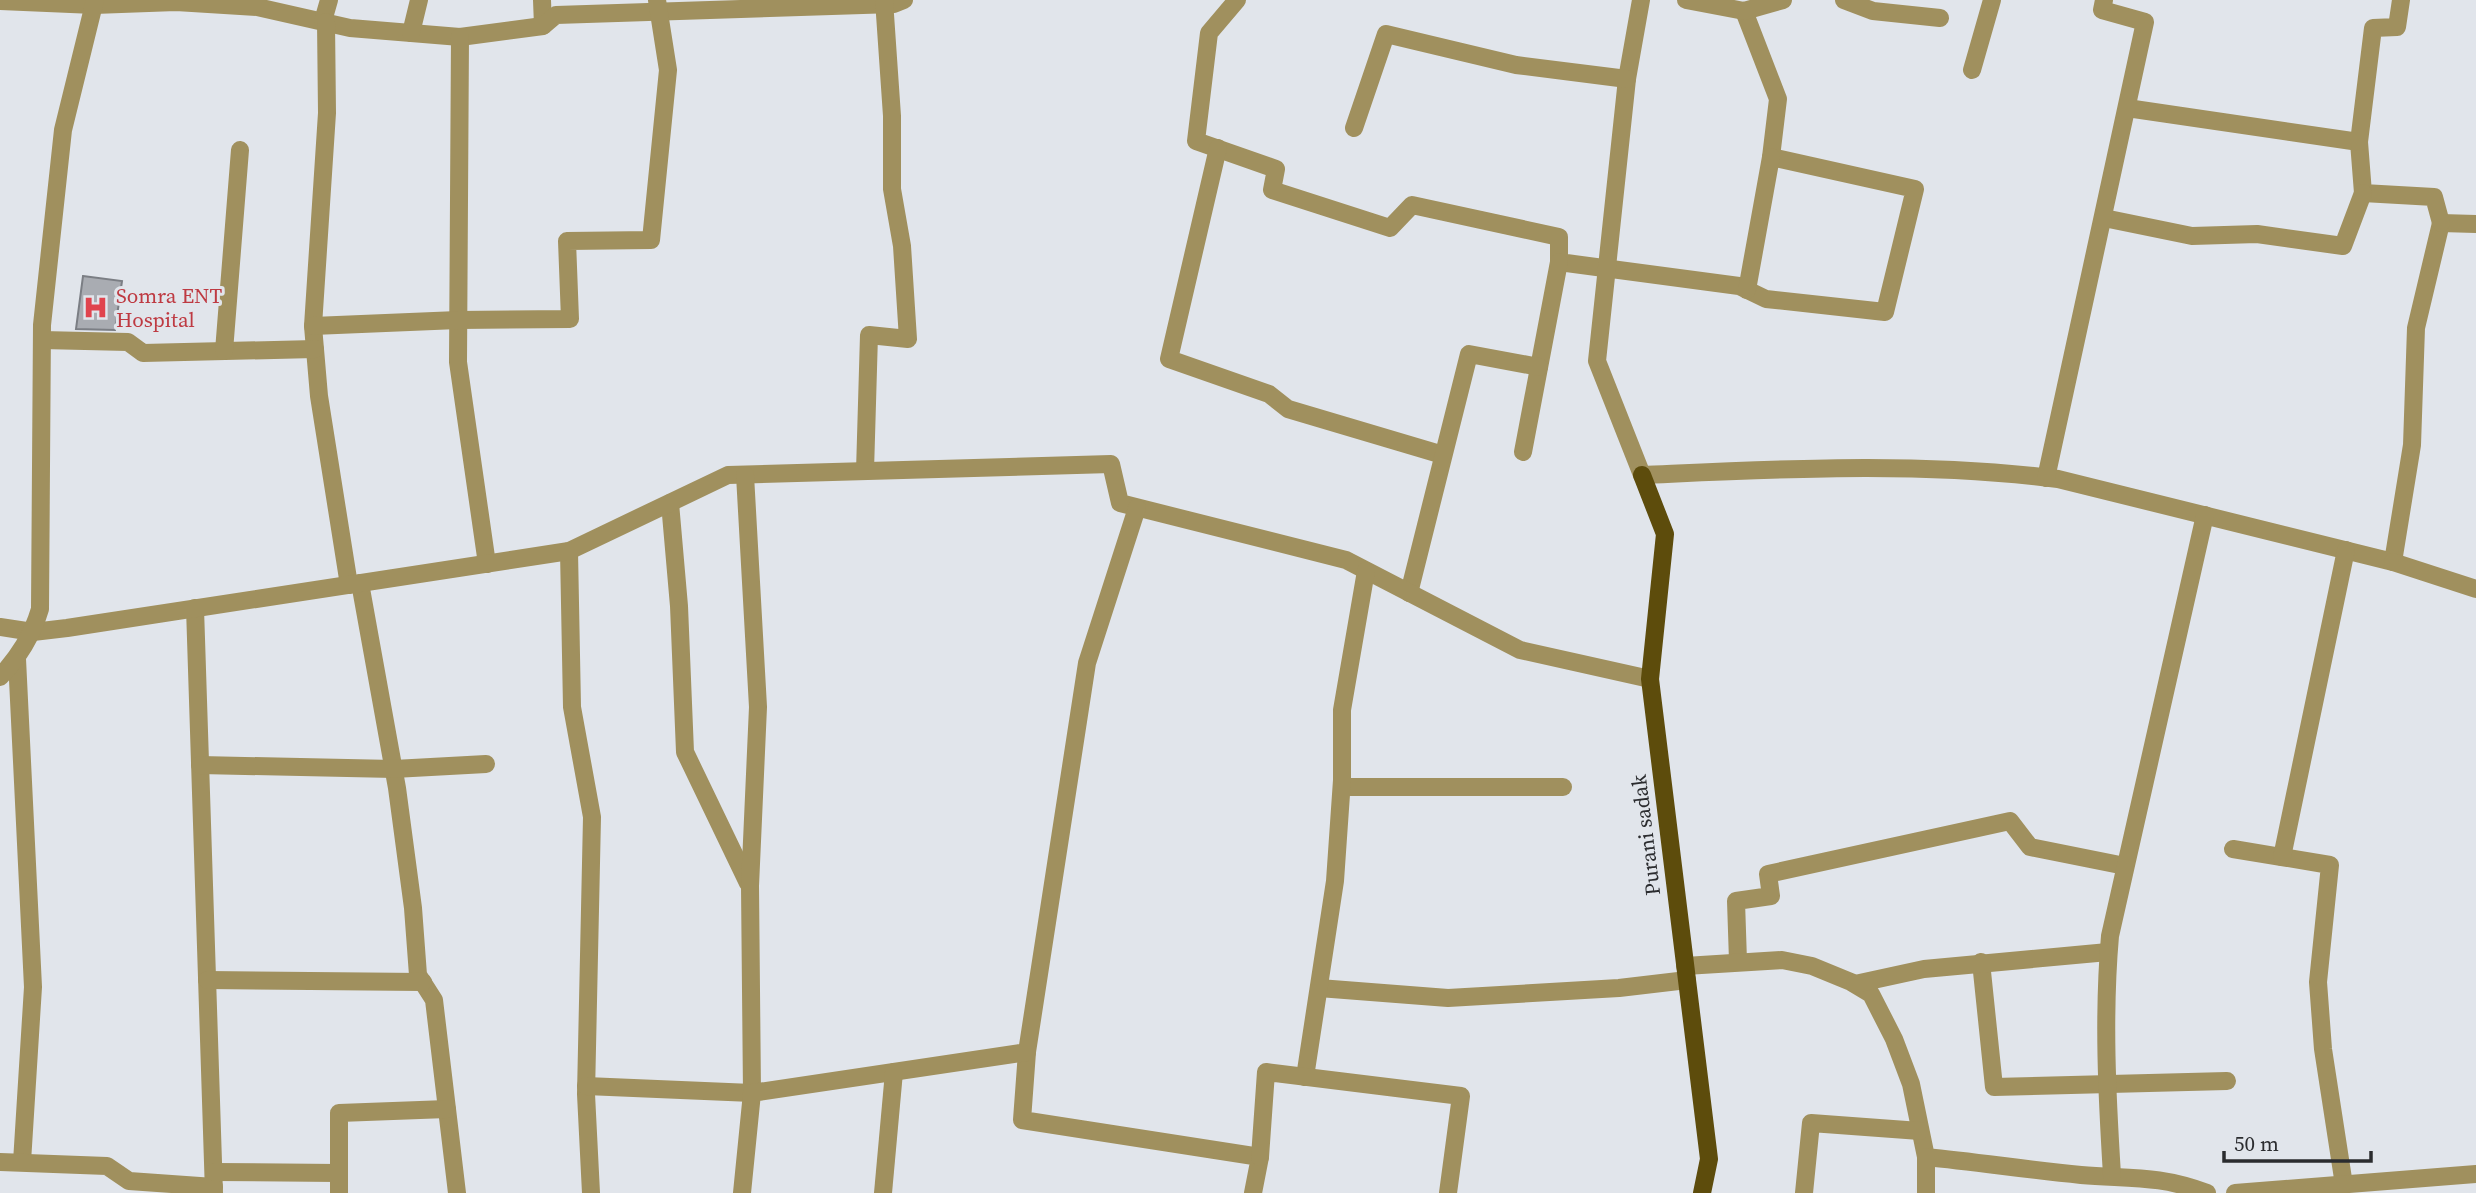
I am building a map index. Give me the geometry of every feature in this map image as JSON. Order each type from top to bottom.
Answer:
[{"type":"main road","name":"Purani sadak","points":[[1642,475],[1665,534],[1650,679],[1709,1159],[1702,1193]]},
{"type":"street","points":[[329,0],[324,22],[327,113],[313,326],[315,349],[336,517],[354,584],[394,769],[413,908],[418,975],[434,1000],[457,1193]]},
{"type":"street","points":[[411,33],[419,0]]},
{"type":"street","points":[[542,0],[543,26]]},
{"type":"street","points":[[0,1],[208,2],[257,7],[324,22],[460,37],[543,26],[556,15],[657,6],[904,0]]},
{"type":"street","points":[[1237,0],[1209,33],[1196,141],[1276,169],[1272,190],[1390,228],[1412,205],[1559,237],[1559,262],[1522,452]]},
{"type":"street","points":[[1641,0],[1627,79],[1597,361],[1642,475],[1836,467],[1925,468],[2046,478],[2393,562],[2476,589]]},
{"type":"street","points":[[1686,0],[1744,11],[1783,0]]},
{"type":"street","points":[[1844,0],[1873,11],[1940,18]]},
{"type":"street","points":[[1972,70],[1992,0]]},
{"type":"street","points":[[2046,478],[2145,22],[2102,10],[2104,0]]},
{"type":"street","points":[[2104,218],[2192,236],[2257,234],[2343,246],[2363,193],[2359,142],[2373,28],[2397,27],[2401,0]]},
{"type":"street","points":[[866,471],[869,335],[908,339],[902,246],[891,189],[892,116],[884,2]]},
{"type":"street","points":[[0,677],[17,659],[33,632],[40,610],[42,340],[63,130],[95,3]]},
{"type":"street","points":[[313,326],[570,319],[567,241],[652,240],[668,70],[657,6]]},
{"type":"street","points":[[1744,11],[1778,99],[1771,157],[1746,290]]},
{"type":"street","points":[[1354,128],[1386,34],[1516,65],[1627,79]]},
{"type":"street","points":[[460,37],[458,362],[487,564]]},
{"type":"street","points":[[2127,108],[2359,142]]},
{"type":"street","points":[[1218,148],[1169,359],[1269,394],[1288,409],[1443,456]]},
{"type":"street","points":[[223,351],[240,150]]},
{"type":"street","points":[[1559,262],[1739,286],[1766,299],[1885,312],[1915,189],[1771,157]]},
{"type":"street","points":[[2363,193],[2434,197],[2441,223],[2416,328],[2412,445],[2393,562]]},
{"type":"street","points":[[2441,223],[2476,223]]},
{"type":"street","points":[[42,340],[128,342],[143,353],[315,349]]},
{"type":"street","points":[[1409,593],[1469,354],[1539,367]]},
{"type":"street","points":[[0,627],[33,632],[569,551],[728,475],[1111,464],[1119,503],[1346,560],[1520,650],[1650,679]]},
{"type":"street","points":[[742,1193],[752,1093],[750,886],[758,706],[745,475]]},
{"type":"street","points":[[670,503],[679,606],[685,752],[750,886]]},
{"type":"street","points":[[1137,508],[1087,663],[1027,1052],[1022,1120],[1260,1157]]},
{"type":"street","points":[[2112,1175],[2106,1085],[2105,995],[2108,953],[2125,866],[2205,516]]},
{"type":"street","points":[[2282,857],[2346,550]]},
{"type":"street","points":[[569,551],[572,707],[592,817],[586,1086],[591,1193]]},
{"type":"street","points":[[1306,1077],[1335,880],[1342,787],[1342,710],[1366,570]]},
{"type":"street","points":[[195,608],[214,1184]]},
{"type":"street","points":[[17,659],[33,987],[22,1162]]},
{"type":"street","points":[[200,765],[394,769],[486,764]]},
{"type":"street","points":[[1342,787],[1563,787]]},
{"type":"street","points":[[1738,961],[1736,901],[1771,896],[1768,873],[2010,821],[2030,847],[2125,866]]},
{"type":"street","points":[[2233,849],[2330,865],[2318,982],[2323,1049],[2344,1185]]},
{"type":"street","points":[[1855,984],[1924,969],[1981,962],[2108,953]]},
{"type":"street","points":[[1319,988],[1448,998],[1619,988],[1738,961],[1782,960],[1812,966],[1855,984],[1871,994],[1894,1039],[1911,1084],[1926,1157],[1926,1193]]},
{"type":"street","points":[[1981,962],[1994,1087],[2227,1081]]},
{"type":"street","points":[[207,980],[423,982]]},
{"type":"street","points":[[586,1086],[752,1093],[1027,1052]]},
{"type":"street","points":[[883,1193],[894,1072]]},
{"type":"street","points":[[1253,1193],[1260,1157],[1266,1072],[1461,1096],[1448,1193]]},
{"type":"street","points":[[339,1193],[339,1113],[447,1109]]},
{"type":"street","points":[[1804,1193],[1811,1123],[1920,1131]]},
{"type":"street","points":[[1926,1157],[2175,1181],[2198,1191]]},
{"type":"street","points":[[0,1161],[107,1166],[129,1181],[214,1184],[338,1173]]},
{"type":"street","points":[[2235,1193],[2344,1185],[2366,1188],[2476,1174]]},
{"type":"building","points":[[83,276],[122,281],[115,330],[76,329]]},
{"type":"place","name":"Somra ENT Hospital","points":[[96,308]]}]
